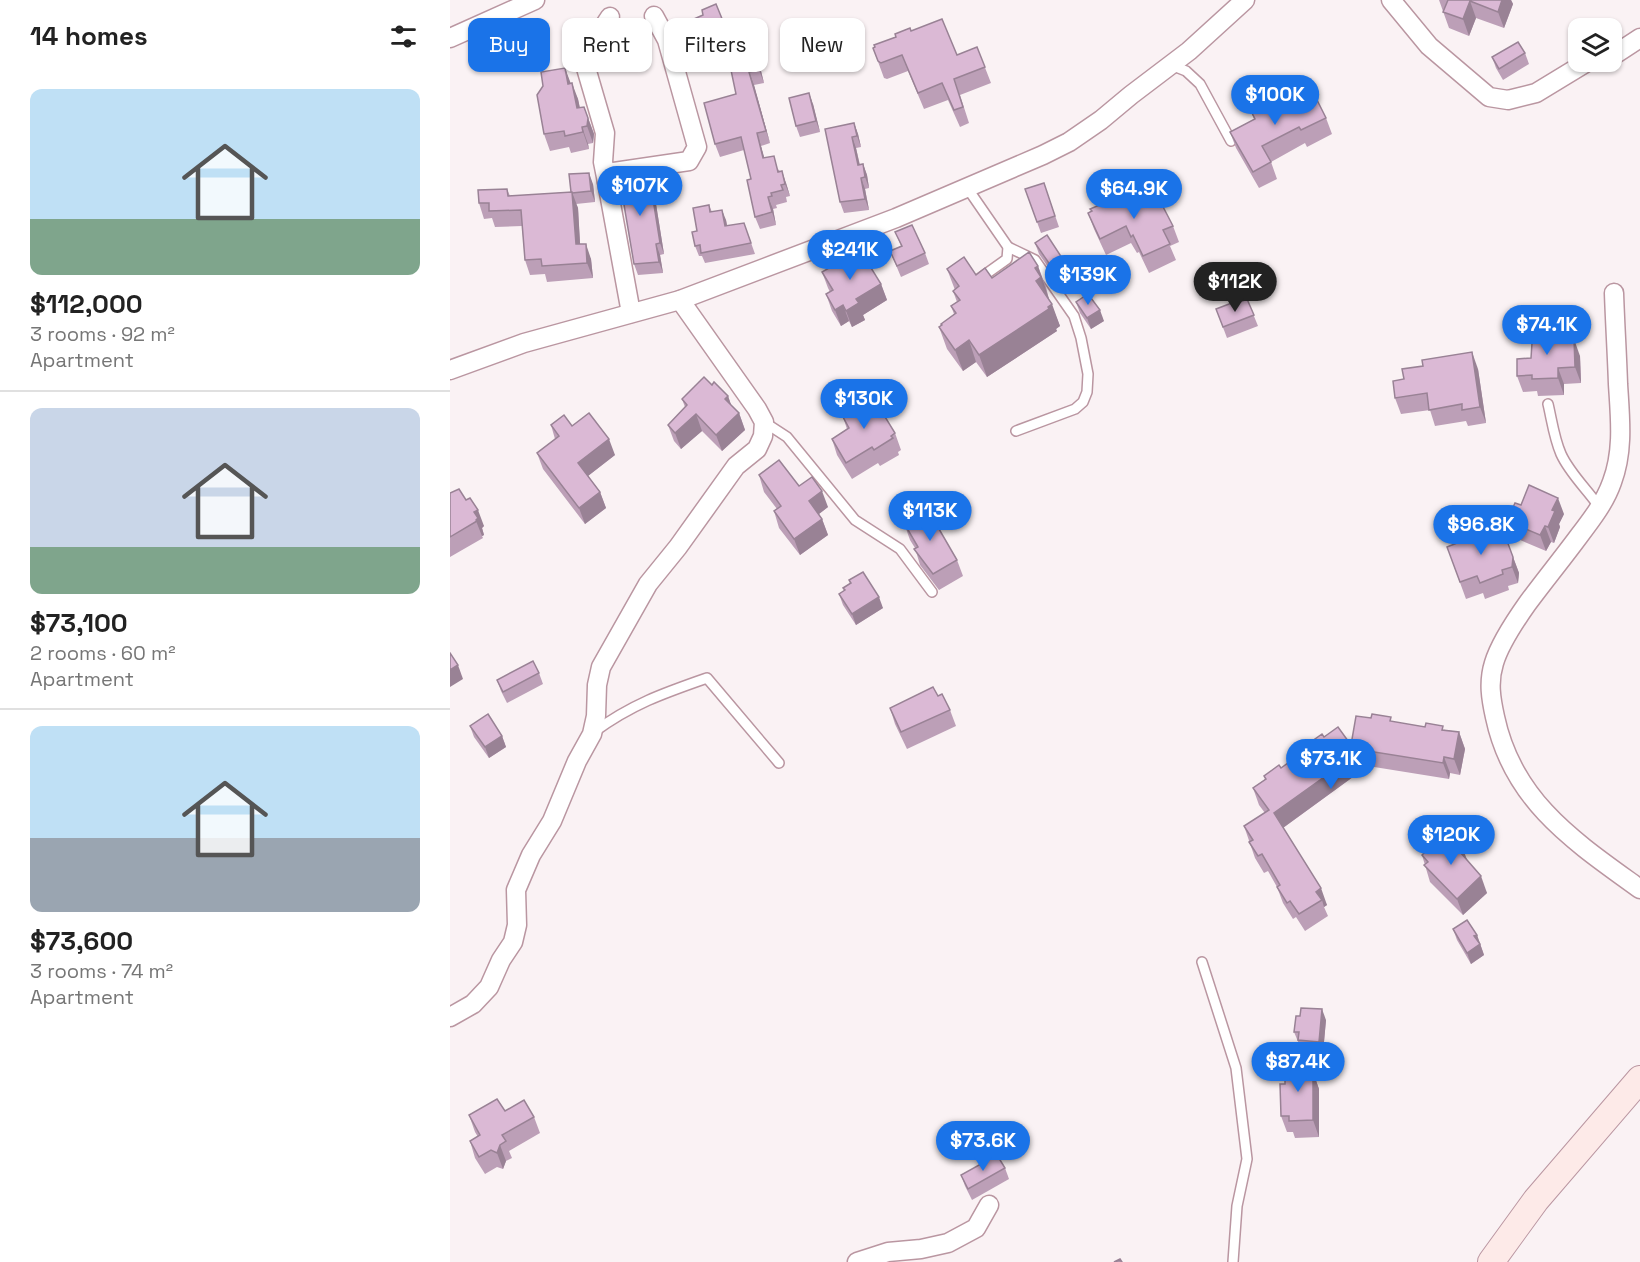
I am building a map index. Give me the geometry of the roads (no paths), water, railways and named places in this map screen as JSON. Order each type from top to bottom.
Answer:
[{"type":"street","points":[[450,38],[535,0]]},
{"type":"street","points":[[450,370],[524,343],[680,300],[852,236],[968,189],[1069,142],[1101,120],[1217,28],[1245,0]]},
{"type":"street","points":[[1391,0],[1429,46],[1489,97],[1508,100],[1536,93],[1571,72]]},
{"type":"street","points":[[607,182],[614,172],[689,161],[697,147],[667,40],[654,16]]},
{"type":"street","points":[[1622,52],[1640,38]]},
{"type":"street","points":[[587,72],[605,133],[603,162],[632,314]]},
{"type":"street","points":[[1614,293],[1621,439],[1619,463],[1600,508],[1526,606],[1507,637],[1494,662],[1490,680],[1491,699],[1498,729],[1508,758],[1524,786],[1544,812],[1576,842],[1640,889]]},
{"type":"street","points":[[450,1017],[473,1004],[489,987],[501,960],[513,942],[517,925],[516,890],[531,855],[552,821],[577,761],[592,734],[601,667],[648,584],[678,547],[736,466],[757,448],[763,436],[764,422],[757,408],[680,300]]},
{"type":"street","points":[[1491,1262],[1536,1200],[1640,1079]]},
{"type":"street","points":[[857,1262],[888,1252],[921,1249],[948,1243],[976,1228],[989,1205]]},
{"type":"lane","points":[[1171,65],[1186,71],[1200,84],[1231,141]]},
{"type":"lane","points":[[968,189],[1008,247],[1035,260],[1074,316],[1081,338],[1088,374],[1087,392],[1083,402],[1076,408],[1016,431]]},
{"type":"lane","points":[[979,279],[1007,259],[1008,247]]},
{"type":"lane","points":[[1548,404],[1562,455],[1572,473],[1600,508]]},
{"type":"lane","points":[[764,422],[787,437],[855,520],[900,549],[932,592]]},
{"type":"lane","points":[[592,734],[610,720],[647,699],[707,678],[779,763]]},
{"type":"lane","points":[[1202,962],[1236,1068],[1247,1159],[1237,1206],[1233,1262]]}]
